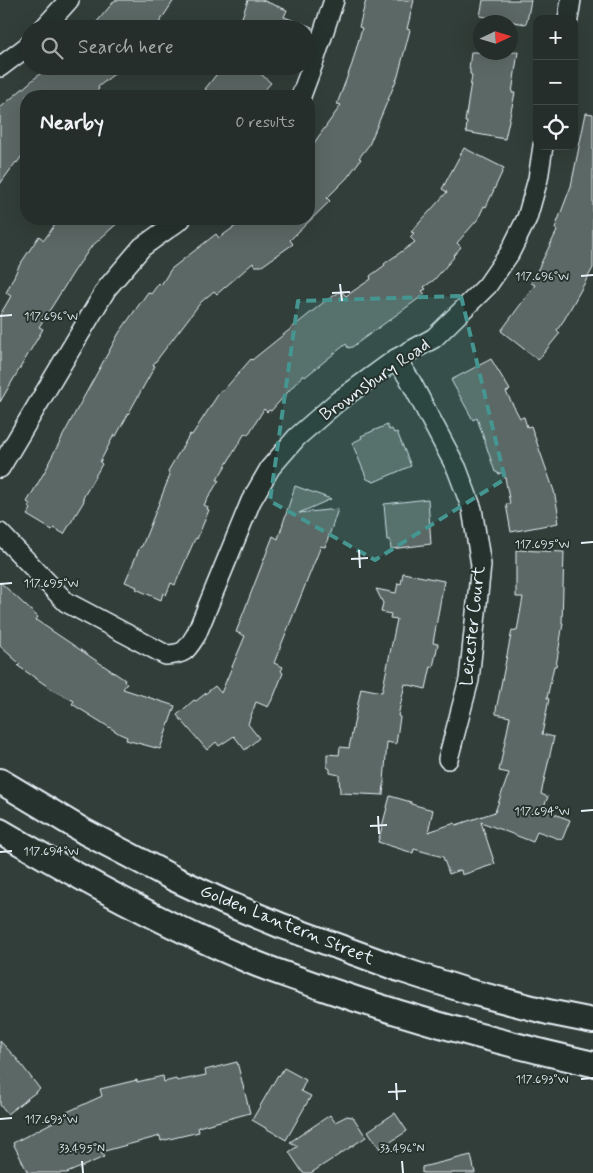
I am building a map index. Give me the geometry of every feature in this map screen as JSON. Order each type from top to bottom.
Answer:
[{"type":"main road","name":"Golden Lantern Street","points":[[0,781],[85,832],[175,879],[282,926],[402,970],[467,991],[548,1012],[593,1021]]},
{"type":"main road","points":[[0,831],[144,912],[253,963],[388,1010],[509,1045],[593,1064]]},
{"type":"street","points":[[51,20],[69,0]]},
{"type":"street","points":[[315,58],[334,0]]},
{"type":"street","points":[[569,15],[571,0]]},
{"type":"street","points":[[0,68],[20,52]]},
{"type":"street","points":[[302,90],[308,75]]},
{"type":"street","name":"Brownsbury Road","points":[[0,533],[66,602],[166,654],[180,654],[188,648],[196,635],[251,501],[270,468],[297,437],[336,402],[396,360],[434,338],[487,286],[509,254],[527,218],[538,178],[542,150]]},
{"type":"street","points":[[0,468],[107,288],[142,248],[174,225]]},
{"type":"street","name":"Leicester Court","points":[[396,360],[410,380],[457,469],[472,510],[482,565],[469,680],[448,759]]},
{"type":"highlighted area","points":[[461,296],[505,479],[375,560],[270,501],[298,301]]},
{"type":"building","points":[[115,0],[174,0],[161,20],[98,20]]},
{"type":"building","points":[[248,0],[262,0],[287,10],[284,17],[292,20],[241,20]]},
{"type":"building","points":[[366,0],[414,0],[407,29],[410,30],[398,76],[369,145],[347,178],[327,198],[330,201],[315,216],[315,142],[341,105],[337,104],[352,64],[362,28],[359,27]]},
{"type":"building","points":[[483,0],[531,0],[525,24],[518,23],[518,15],[480,15]]},
{"type":"building","points":[[471,52],[473,52],[473,60],[517,60],[512,93],[515,93],[505,139],[466,132],[467,122],[465,122],[472,75],[469,69]]},
{"type":"building","points":[[38,75],[113,75],[98,87],[98,90],[21,90]]},
{"type":"building","points":[[216,75],[262,75],[271,83],[265,90],[205,89]]},
{"type":"building","points":[[20,91],[20,159],[0,184],[0,108]]},
{"type":"building","points":[[586,113],[593,114],[593,268],[557,330],[560,333],[538,360],[501,331],[535,285],[531,283],[557,231],[555,228],[571,186]]},
{"type":"building","points":[[464,148],[504,168],[486,207],[484,206],[478,219],[457,243],[461,247],[454,257],[434,280],[424,287],[426,289],[422,291],[425,294],[352,347],[348,348],[346,344],[305,377],[303,375],[271,411],[267,412],[264,409],[248,435],[245,433],[217,480],[219,480],[204,505],[209,510],[197,539],[194,541],[175,585],[171,583],[166,595],[163,593],[161,600],[125,582],[142,546],[170,475],[168,471],[190,434],[192,435],[221,390],[223,391],[251,359],[324,302],[341,291],[346,296],[371,279],[370,276],[384,264],[415,242],[410,237],[414,233],[411,232],[447,192],[442,189]]},
{"type":"building","points":[[55,225],[115,225],[91,247],[75,270],[39,327],[43,329],[0,402],[0,315],[11,296],[6,293],[19,266],[39,236],[44,240]]},
{"type":"building","points":[[237,225],[305,225],[290,240],[293,244],[262,266],[255,266],[253,263],[217,294],[214,291],[201,302],[153,365],[155,366],[100,462],[102,464],[83,498],[84,501],[64,534],[54,528],[52,530],[27,515],[31,509],[28,507],[30,504],[27,502],[119,333],[148,292],[151,294],[159,283],[161,285],[171,269],[216,234],[219,238]]},
{"type":"building","points":[[491,359],[510,390],[506,392],[520,418],[524,417],[527,427],[531,426],[554,491],[559,517],[557,519],[558,523],[511,532],[506,504],[510,504],[504,472],[498,474],[495,472],[477,418],[473,420],[451,380]]},
{"type":"building","points":[[387,425],[389,430],[392,429],[394,433],[397,432],[411,466],[374,482],[367,479],[352,443],[362,438],[361,436]]},
{"type":"building","points":[[295,486],[331,499],[299,513],[338,509],[334,521],[325,547],[321,546],[274,663],[283,667],[281,671],[283,673],[274,696],[268,707],[256,702],[248,724],[259,738],[245,750],[234,736],[219,746],[216,742],[207,750],[177,715],[194,700],[196,701],[215,686],[221,693],[245,636],[236,632],[273,536],[278,539]]},
{"type":"building","points":[[428,499],[431,544],[391,549],[390,540],[387,540],[384,504]]},
{"type":"building","points":[[516,550],[564,552],[563,623],[556,666],[554,666],[547,698],[549,699],[542,734],[554,737],[541,794],[548,797],[544,806],[548,807],[547,811],[570,820],[562,840],[537,831],[533,842],[481,822],[495,864],[462,875],[461,870],[449,874],[443,857],[414,849],[413,853],[378,842],[390,796],[433,810],[428,832],[495,812],[509,773],[499,771],[510,717],[496,714],[496,710],[512,630],[517,631],[523,597],[516,597]]},
{"type":"building","points":[[403,573],[444,581],[433,643],[438,644],[433,667],[431,666],[426,689],[405,684],[398,716],[400,717],[396,744],[387,742],[383,795],[340,793],[339,775],[330,773],[330,769],[327,767],[327,754],[339,755],[340,747],[349,748],[361,688],[382,692],[397,619],[390,618],[391,614],[381,612],[383,603],[376,589],[396,593],[398,583],[401,584]]},
{"type":"building","points":[[0,582],[38,617],[36,620],[125,680],[124,682],[127,683],[123,689],[175,706],[160,749],[126,740],[127,737],[72,704],[74,701],[50,688],[18,666],[20,664],[0,646]]},
{"type":"building","points":[[0,1041],[17,1059],[40,1089],[7,1114],[0,1105]]},
{"type":"building","points":[[237,1062],[250,1113],[198,1127],[199,1132],[161,1141],[160,1136],[101,1152],[104,1157],[67,1173],[28,1173],[13,1143],[55,1121],[54,1118],[102,1096],[100,1089],[163,1076],[164,1082],[176,1079],[177,1081],[206,1075],[205,1070]]},
{"type":"building","points":[[284,1068],[306,1080],[301,1091],[311,1096],[286,1140],[252,1120]]},
{"type":"building","points":[[395,1113],[407,1131],[380,1149],[368,1131]]},
{"type":"building","points":[[330,1115],[335,1122],[347,1116],[353,1117],[366,1137],[311,1173],[303,1173],[289,1152],[298,1146],[290,1142]]},
{"type":"building","points":[[471,1155],[475,1173],[422,1173],[422,1167]]}]
